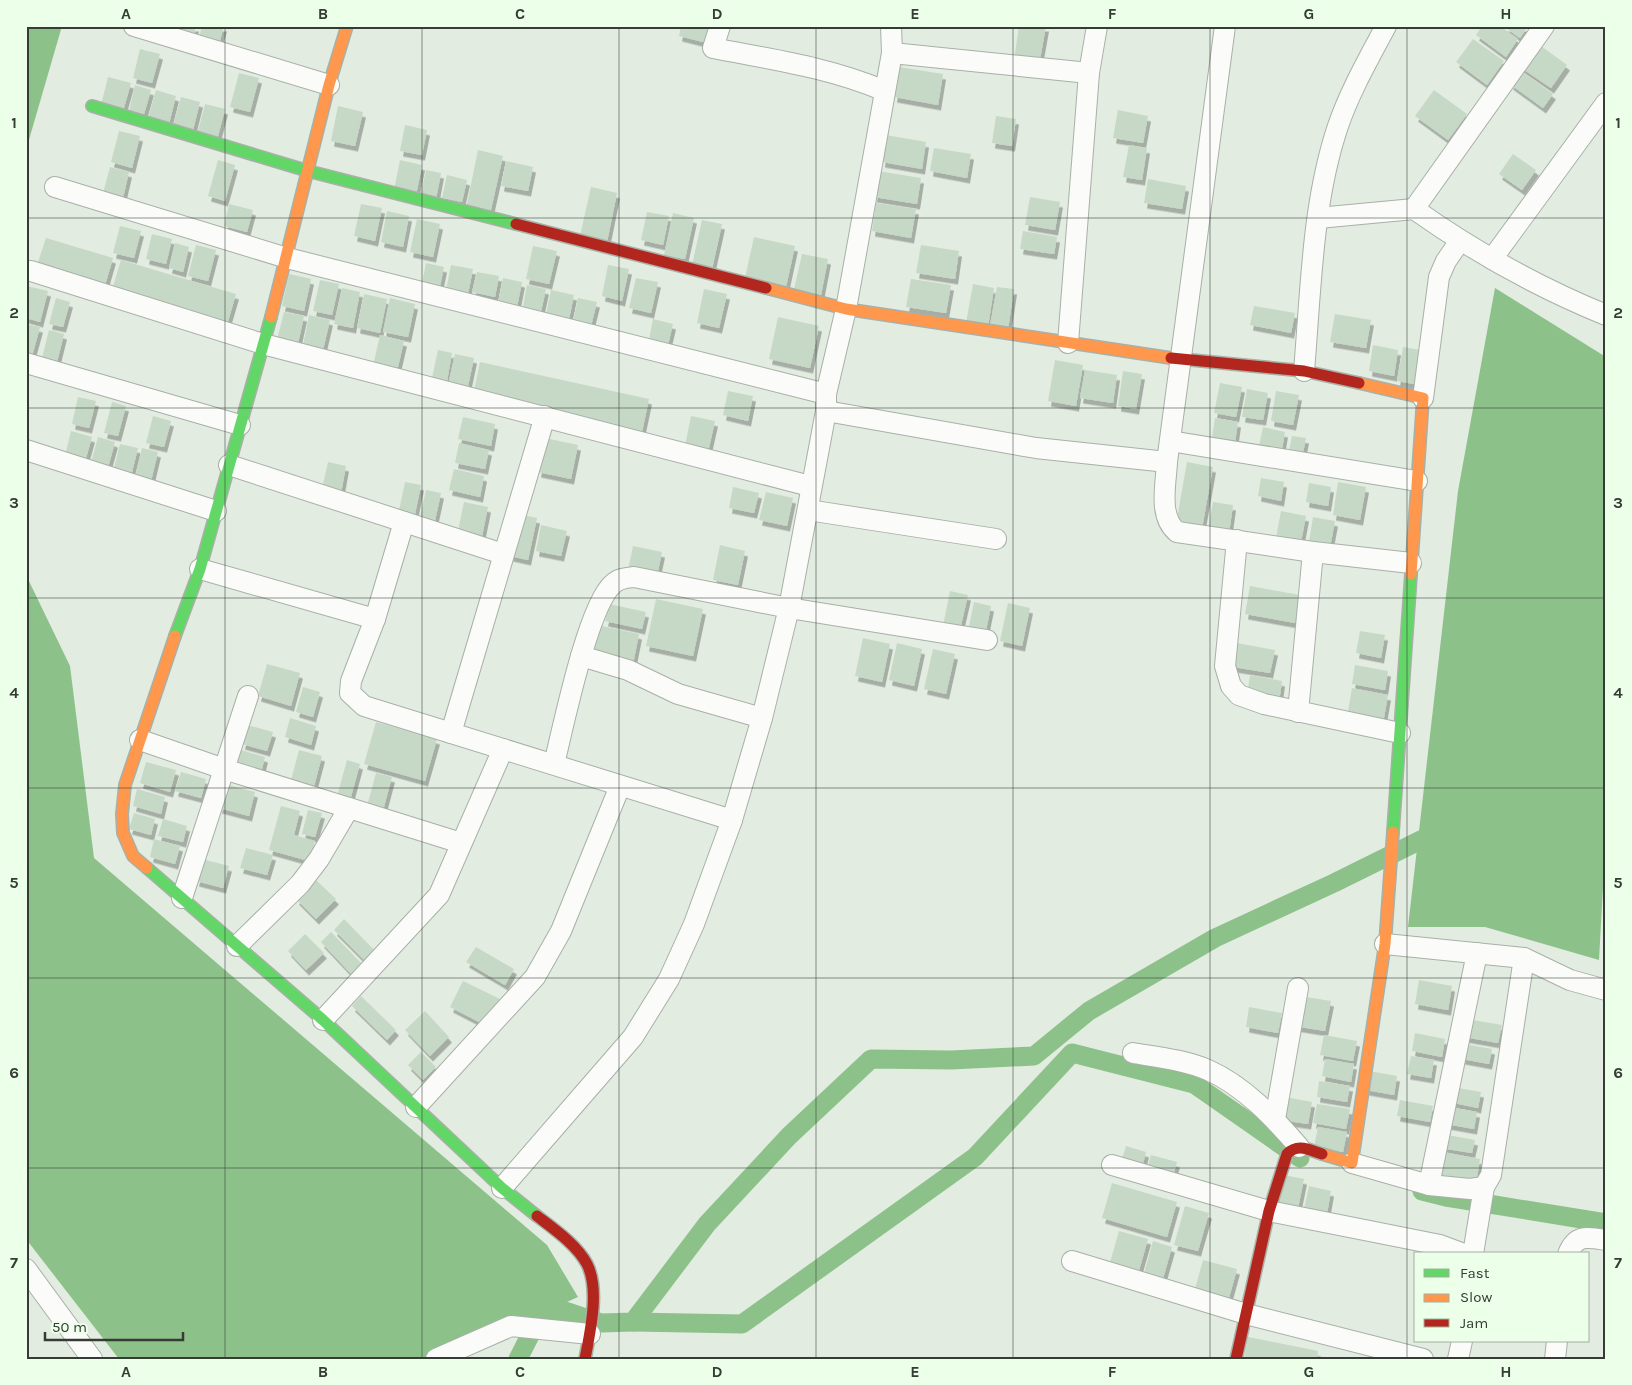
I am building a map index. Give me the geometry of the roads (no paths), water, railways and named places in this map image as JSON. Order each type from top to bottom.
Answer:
[{"type":"street","points":[[134,26],[328,85]]},
{"type":"street","points":[[347,26],[328,85],[287,258],[200,569],[160,675],[125,785],[122,814],[123,833],[134,856],[323,1020],[502,1188],[563,1238],[586,1262],[590,1272],[593,1313],[585,1359]]},
{"type":"street","points":[[720,26],[714,48],[826,70],[885,91]]},
{"type":"street","points":[[502,1188],[633,1036],[669,979],[694,924],[732,820],[762,718],[789,608],[808,510],[810,486],[846,309],[892,53],[891,26]]},
{"type":"street","points":[[1068,342],[1088,73],[1097,26]]},
{"type":"street","points":[[1225,26],[1167,462],[1165,511],[1169,525],[1177,532],[1313,552],[1411,563]]},
{"type":"street","points":[[1304,371],[1318,218],[1329,159],[1338,125],[1364,66],[1386,26]]},
{"type":"street","points":[[1414,209],[1544,26]]},
{"type":"street","points":[[892,53],[1088,73]]},
{"type":"street","points":[[1492,259],[1606,103]]},
{"type":"street","points":[[92,106],[308,171],[846,309],[1180,358],[1304,371],[1423,398]]},
{"type":"street","points":[[55,187],[287,258],[826,403],[1036,448],[1167,462]]},
{"type":"street","points":[[1318,218],[1414,209],[1460,241],[1550,292],[1606,315]]},
{"type":"street","points":[[1352,1163],[1385,944],[1423,398],[1439,277],[1446,261],[1460,241]]},
{"type":"street","points":[[31,271],[263,344],[810,486]]},
{"type":"street","points":[[26,362],[240,424]]},
{"type":"street","points":[[451,733],[545,416]]},
{"type":"street","points":[[1170,442],[1417,481]]},
{"type":"street","points":[[26,450],[216,511]]},
{"type":"street","points":[[229,465],[503,554]]},
{"type":"street","points":[[808,510],[996,539]]},
{"type":"street","points":[[404,522],[375,619],[350,681],[350,693],[364,706],[732,820]]},
{"type":"street","points":[[1237,540],[1225,666],[1230,686],[1239,695],[1264,704],[1400,733]]},
{"type":"street","points":[[1298,712],[1313,552]]},
{"type":"street","points":[[200,569],[375,619]]},
{"type":"street","points":[[554,764],[581,656],[602,599],[612,584],[622,578],[634,577],[789,608],[987,640]]},
{"type":"street","points":[[581,656],[640,675],[678,694],[762,718]]},
{"type":"street","points":[[182,898],[248,696]]},
{"type":"street","points":[[140,740],[224,769],[461,843]]},
{"type":"street","points":[[323,1020],[439,894],[502,749]]},
{"type":"street","points":[[416,1107],[535,978],[561,931],[620,786]]},
{"type":"street","points":[[237,946],[300,884],[319,859],[349,808]]},
{"type":"street","points":[[1385,944],[1524,958],[1570,980],[1606,990]]},
{"type":"street","points":[[1429,1185],[1478,953]]},
{"type":"street","points":[[1473,1252],[1484,1186],[1491,1175],[1494,1160],[1524,958]]},
{"type":"street","points":[[1275,1119],[1298,988]]},
{"type":"street","points":[[1133,1052],[1190,1064],[1226,1079],[1275,1119],[1293,1150],[1352,1163],[1429,1185],[1470,1190],[1484,1186]]},
{"type":"street","points":[[1236,1359],[1269,1212],[1293,1150]]},
{"type":"street","points":[[1112,1165],[1269,1212],[1440,1245],[1459,1252]]},
{"type":"street","points":[[1569,1252],[1572,1244],[1578,1238],[1586,1237],[1606,1240]]},
{"type":"street","points":[[1072,1261],[1246,1314],[1423,1359]]},
{"type":"street","points":[[26,1269],[92,1359]]},
{"type":"street","points":[[436,1359],[511,1326],[590,1334]]},
{"type":"street","points":[[1458,1359],[1462,1342]]},
{"type":"street","points":[[1555,1359],[1557,1342]]},
{"type":"waterway","points":[[518,1359],[542,1312],[565,1311],[601,1323],[633,1322],[707,1224],[789,1136],[871,1059],[951,1060],[1034,1056],[1089,1011],[1215,938],[1334,883],[1441,830]]},
{"type":"waterway","points":[[633,1322],[742,1324],[975,1157],[1072,1053],[1194,1084],[1300,1158]]},
{"type":"waterway","points":[[1422,1191],[1446,1197],[1606,1223]]}]
